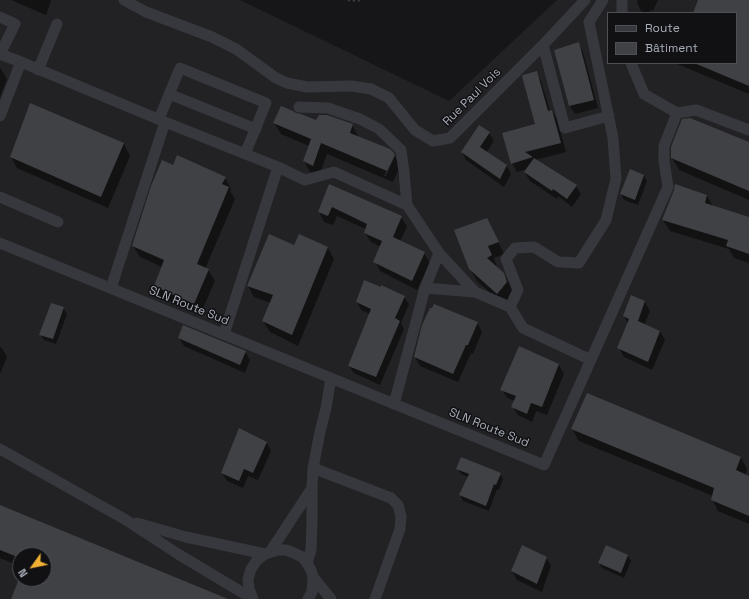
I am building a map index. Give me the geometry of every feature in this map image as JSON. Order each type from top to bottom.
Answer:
[{"type":"street","name":"Rue Paul Vois","points":[[124,0],[146,12],[212,37],[236,49],[276,78],[287,83],[306,87],[351,86],[371,89],[389,98],[415,130],[433,141],[450,138],[543,45],[585,0]]},
{"type":"street","points":[[510,307],[518,290],[506,259],[515,248],[534,247],[558,262],[579,263],[606,220],[616,179],[613,138],[589,22],[603,0]]},
{"type":"street","points":[[622,0],[622,12]]},
{"type":"street","points":[[0,17],[15,24],[0,54],[278,167],[305,180],[334,172],[406,205],[439,253],[476,292]]},
{"type":"street","points":[[38,70],[57,24]]},
{"type":"street","points":[[543,45],[565,128],[609,116]]},
{"type":"street","points":[[0,116],[21,62]]},
{"type":"street","points":[[631,64],[644,94],[677,113],[696,110],[749,130]]},
{"type":"street","points":[[111,288],[169,94],[180,68],[266,103],[245,154]]},
{"type":"street","points":[[169,94],[256,129]]},
{"type":"street","points":[[299,107],[328,108],[360,119],[379,129],[400,150],[404,172],[406,205]]},
{"type":"street","name":"SLN Route Sud","points":[[2,248],[111,288],[544,465],[668,187],[664,161],[664,146],[677,113]]},
{"type":"street","points":[[224,334],[278,167]]},
{"type":"street","points":[[0,197],[58,222]]},
{"type":"street","points":[[394,404],[425,288],[439,253]]},
{"type":"street","points":[[425,288],[476,292],[510,307],[523,328],[591,360]]},
{"type":"street","points":[[307,564],[311,550],[313,468],[331,378]]},
{"type":"street","points":[[0,449],[126,520],[178,554],[253,599]]},
{"type":"street","points":[[313,468],[391,498],[398,505],[401,516],[400,529],[375,599]]},
{"type":"street","points":[[267,553],[312,488]]},
{"type":"street","points":[[126,520],[186,537],[267,553]]},
{"type":"street","points":[[253,599],[249,589],[248,579],[251,569],[257,560],[267,553],[278,550],[286,550],[302,557],[311,570],[313,577],[312,592],[308,599]]},
{"type":"street","points":[[313,577],[331,599]]},
{"type":"path","points":[[348,0],[363,0]]},
{"type":"shaded area","points":[[0,0],[240,0],[449,101],[557,0],[749,0],[749,599],[0,599]]},
{"type":"building","points":[[698,0],[749,0],[749,86],[696,64],[737,64],[737,12],[693,12]]},
{"type":"building","points":[[579,42],[594,100],[569,106],[554,50]]},
{"type":"building","points":[[537,71],[548,111],[552,110],[561,143],[525,152],[533,157],[511,164],[502,133],[535,124],[522,76]]},
{"type":"building","points":[[30,103],[124,143],[101,197],[10,157]]},
{"type":"building","points":[[281,106],[316,120],[319,115],[327,115],[353,124],[350,133],[390,149],[394,153],[395,155],[387,171],[321,143],[313,166],[303,161],[311,139],[273,123]]},
{"type":"building","points":[[690,118],[749,142],[749,191],[671,158],[671,147],[682,119]]},
{"type":"building","points":[[479,125],[490,132],[480,147],[507,165],[500,179],[461,152]]},
{"type":"building","points":[[177,155],[226,177],[222,184],[229,187],[197,264],[209,269],[194,304],[154,286],[164,260],[132,246],[151,186],[162,160],[173,165]]},
{"type":"building","points":[[534,158],[577,185],[567,199],[553,189],[552,191],[524,172]]},
{"type":"building","points":[[630,169],[644,175],[635,200],[620,194]]},
{"type":"building","points":[[329,184],[402,216],[393,237],[425,252],[412,281],[373,262],[382,241],[364,233],[367,224],[332,207],[328,216],[318,212]]},
{"type":"building","points":[[675,184],[707,195],[705,203],[749,217],[749,254],[726,246],[728,240],[662,220]]},
{"type":"building","points":[[487,218],[499,242],[488,246],[492,255],[487,258],[504,273],[507,282],[497,294],[469,269],[454,230]]},
{"type":"building","points":[[269,234],[294,245],[299,234],[328,247],[292,335],[262,321],[273,295],[247,286]]},
{"type":"building","points":[[364,280],[381,287],[381,285],[405,296],[395,318],[400,321],[376,377],[348,366],[371,309],[356,302]]},
{"type":"building","points":[[631,295],[645,301],[638,321],[660,331],[648,362],[617,348],[629,319],[623,316]]},
{"type":"building","points":[[51,303],[64,307],[53,339],[39,335]]},
{"type":"building","points":[[434,304],[478,322],[453,374],[414,357],[422,325],[430,308],[432,308]]},
{"type":"building","points":[[183,325],[246,351],[240,365],[178,338]]},
{"type":"building","points":[[519,346],[559,364],[542,407],[531,403],[527,414],[511,407],[516,396],[500,390]]},
{"type":"building","points":[[587,393],[741,457],[736,470],[749,476],[749,516],[711,500],[714,488],[571,429]]},
{"type":"building","points":[[239,428],[267,442],[253,473],[244,469],[239,481],[221,473]]},
{"type":"building","points":[[461,457],[501,473],[496,485],[494,484],[486,506],[459,495],[469,474],[456,469]]},
{"type":"building","points":[[0,505],[228,599],[11,599],[16,587],[52,587],[52,547],[12,547],[12,555],[0,550]]},
{"type":"building","points":[[522,545],[547,557],[537,584],[511,571]]},
{"type":"building","points":[[606,545],[628,555],[621,573],[598,563]]}]
